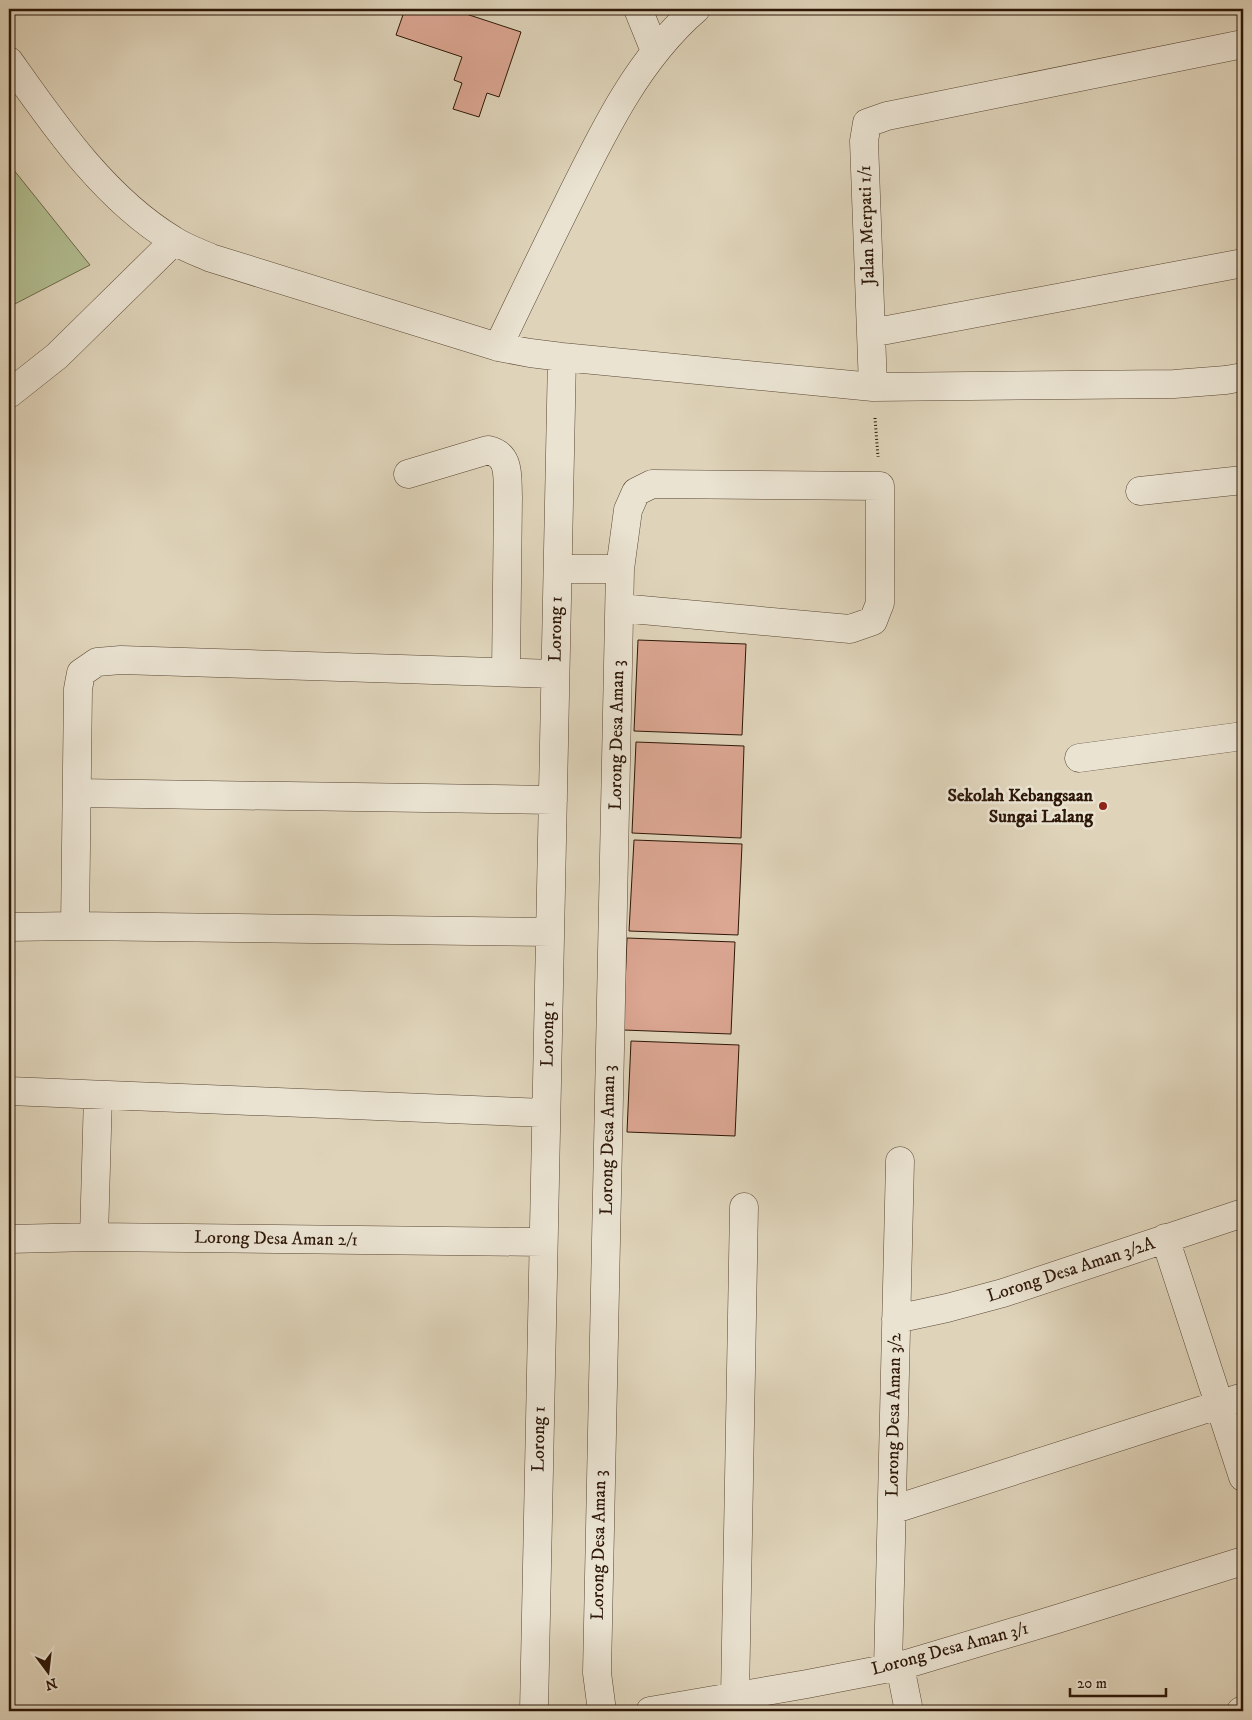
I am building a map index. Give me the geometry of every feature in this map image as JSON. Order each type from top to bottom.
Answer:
[{"type":"street","points":[[638,9],[655,51]]},
{"type":"street","points":[[498,346],[597,144],[655,51],[684,19],[696,9]]},
{"type":"street","name":"Jalan Merpati 1/1","points":[[871,333],[864,140],[867,123],[887,116],[1243,44]]},
{"type":"street","points":[[9,62],[44,111],[105,184],[137,215],[174,241],[211,258],[498,346],[562,358],[873,388],[1174,384],[1243,377]]},
{"type":"street","points":[[9,394],[57,356],[174,241]]},
{"type":"street","points":[[873,388],[871,333],[1243,263]]},
{"type":"street","name":"Lorong 1","points":[[534,1711],[562,358]]},
{"type":"street","points":[[408,474],[488,450],[498,452],[504,460],[507,473],[508,497],[506,672]]},
{"type":"street","points":[[1140,490],[1243,480]]},
{"type":"street","name":"Lorong Desa Aman 3","points":[[602,1711],[597,1673],[620,569],[628,510],[636,492],[652,484],[880,486]]},
{"type":"street","points":[[620,608],[850,628],[873,621],[880,603],[880,486]]},
{"type":"street","points":[[558,569],[620,569]]},
{"type":"street","points":[[75,926],[78,689],[81,673],[97,662],[120,660],[555,674]]},
{"type":"street","points":[[1078,758],[1243,736]]},
{"type":"street","points":[[77,793],[553,800]]},
{"type":"street","points":[[9,927],[75,926],[550,932]]},
{"type":"street","points":[[9,1091],[546,1113]]},
{"type":"street","points":[[94,1237],[98,1095]]},
{"type":"street","name":"Lorong Desa Aman 3/2","points":[[900,1161],[892,1510],[894,1667],[909,1711]]},
{"type":"street","points":[[735,1697],[744,1207]]},
{"type":"street","name":"Lorong Desa Aman 3/2A","points":[[896,1319],[1003,1294],[1243,1213]]},
{"type":"street","name":"Lorong Desa Aman 2/1","points":[[9,1239],[94,1237],[543,1242]]},
{"type":"street","points":[[1165,1238],[1231,1401],[1243,1477]]},
{"type":"street","points":[[892,1510],[1231,1401]]},
{"type":"street","name":"Lorong Desa Aman 3/1","points":[[650,1711],[894,1667],[1243,1561]]},
{"type":"path","points":[[873,388],[880,486]]},
{"type":"green space","points":[[9,164],[90,265],[9,307]]},
{"type":"building","points":[[405,9],[451,9],[521,32],[499,97],[487,93],[479,117],[453,109],[462,83],[454,80],[462,57],[396,35]]},
{"type":"building","points":[[638,640],[746,644],[742,735],[634,731]]},
{"type":"building","points":[[636,742],[744,746],[741,838],[632,833]]},
{"type":"building","points":[[634,840],[742,844],[738,935],[629,931]]},
{"type":"building","points":[[627,938],[735,942],[731,1034],[623,1030]]},
{"type":"building","points":[[631,1041],[739,1045],[735,1136],[627,1132]]},
{"type":"place","name":"Sekolah Kebangsaan Sungai Lalang","points":[[1103,806]]}]
